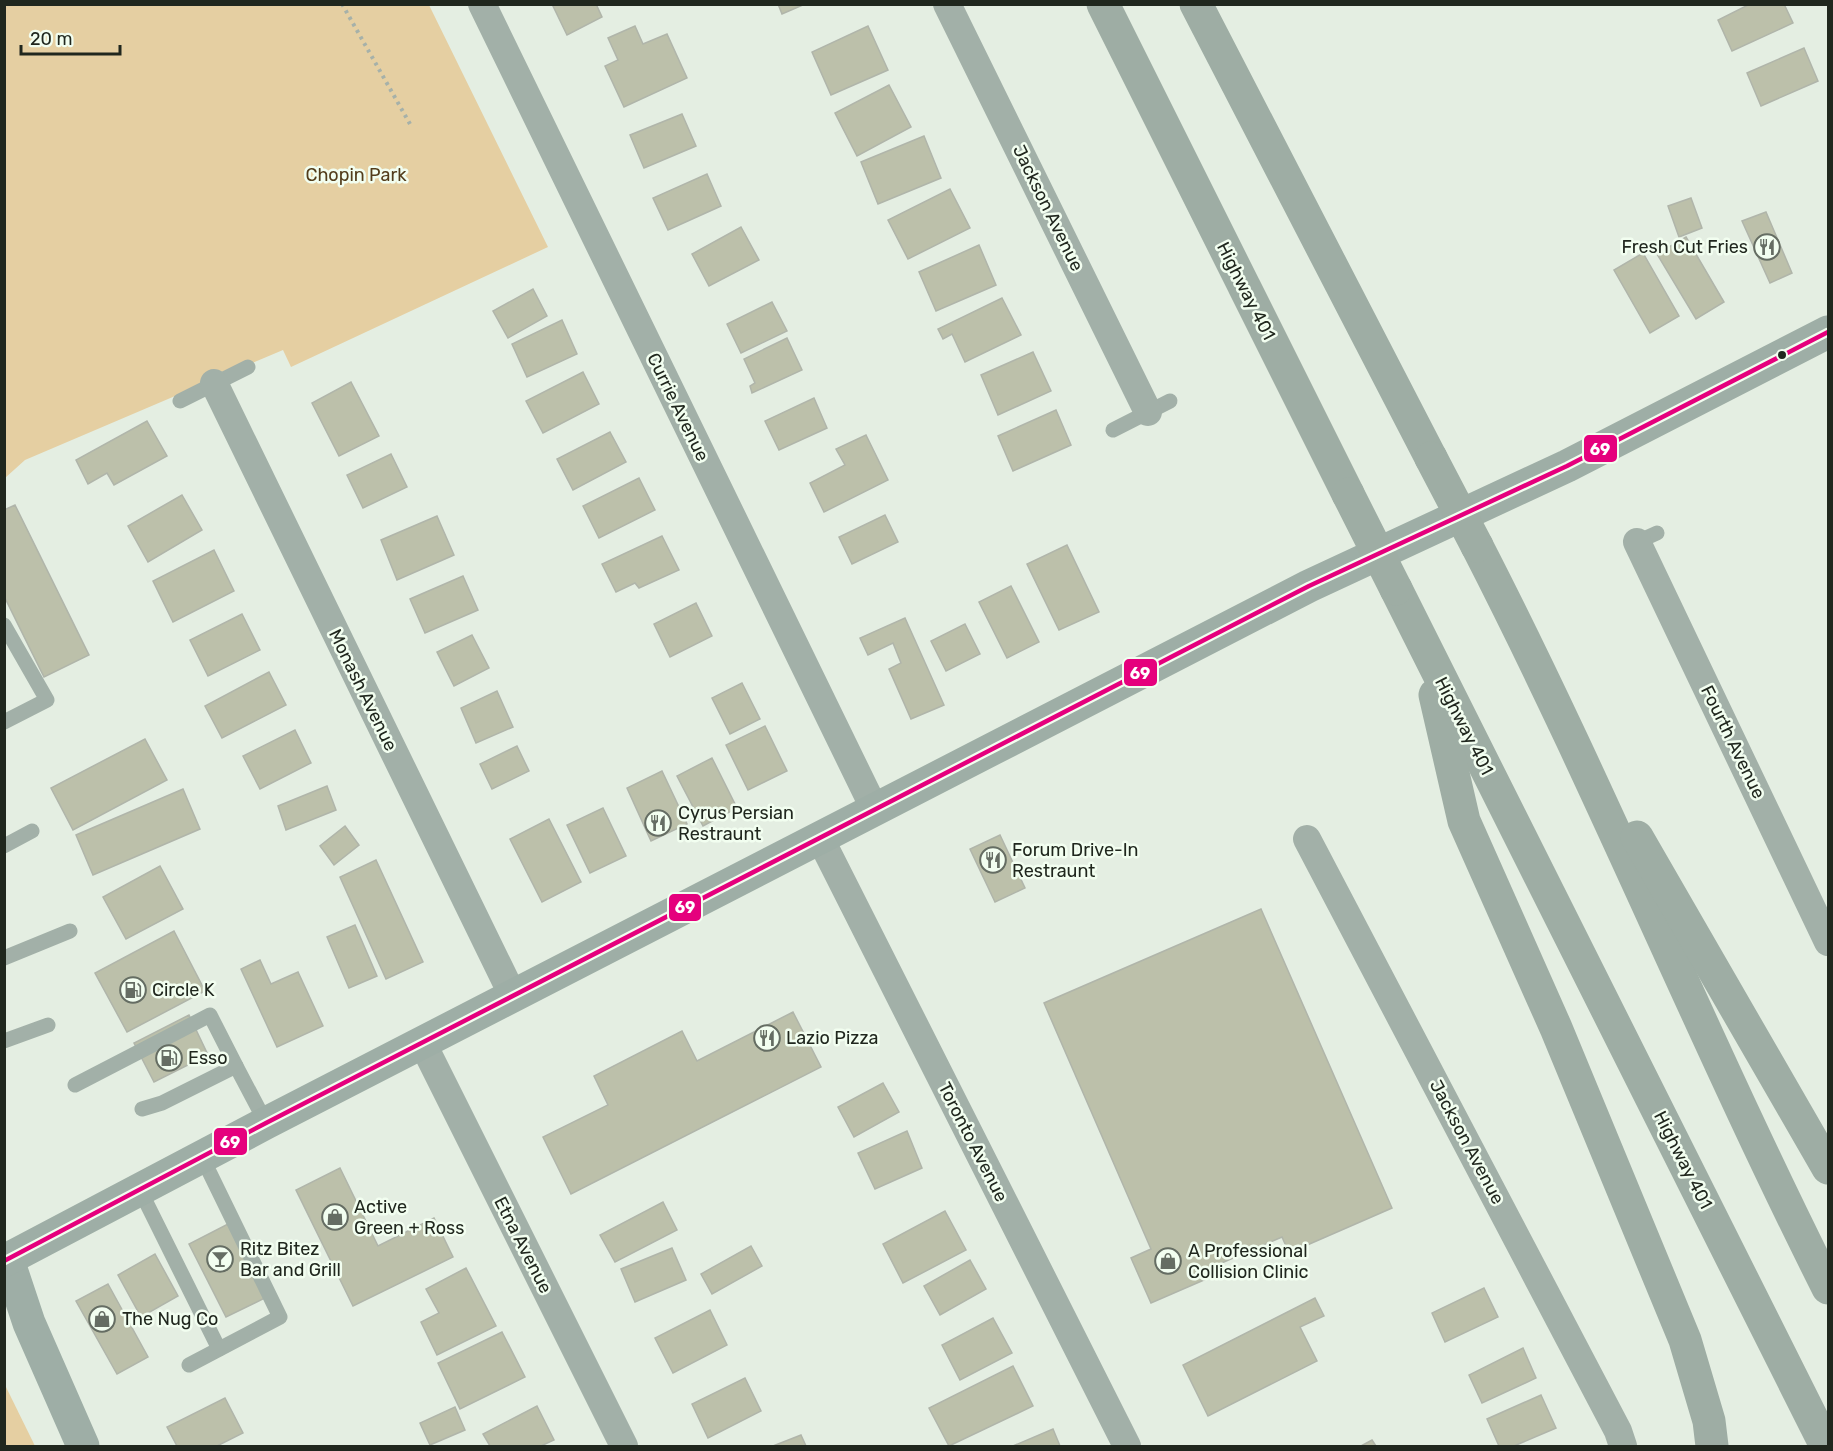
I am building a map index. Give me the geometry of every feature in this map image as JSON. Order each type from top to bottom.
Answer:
[{"type":"highway","name":"Highway 401","points":[[1103,4],[1826,1446]]},
{"type":"highway","points":[[1196,4],[1536,660],[1828,1168]]},
{"type":"highway","points":[[1424,646],[1464,821],[1556,1028],[1685,1340],[1709,1420],[1712,1446]]},
{"type":"highway","points":[[1536,660],[1775,1182],[1828,1288]]},
{"type":"main road","points":[[82,1446],[29,1323],[6,1256],[140,1190],[201,1156],[423,1044],[1309,586],[1567,466],[1828,332]]},
{"type":"street","name":"Currie Avenue","points":[[482,4],[875,810]]},
{"type":"street","name":"Jackson Avenue","points":[[947,4],[1159,406]]},
{"type":"street","name":"Monash Avenue","points":[[214,383],[513,996]]},
{"type":"street","name":"Fourth Avenue","points":[[1647,537],[1828,942]]},
{"type":"street","name":"Toronto Avenue","points":[[820,838],[1127,1446]]},
{"type":"street","name":"Jackson Avenue","points":[[1307,840],[1618,1431],[1623,1446]]},
{"type":"street","name":"Etna Avenue","points":[[423,1044],[624,1446]]},
{"type":"lane","points":[[180,401],[248,367]]},
{"type":"lane","points":[[1113,430],[1159,406]]},
{"type":"lane","points":[[4,625],[47,700],[4,722]]},
{"type":"lane","points":[[4,846],[32,831]]},
{"type":"lane","points":[[4,958],[70,931]]},
{"type":"lane","points":[[75,1085],[210,1015],[266,1123]]},
{"type":"lane","points":[[4,1041],[48,1024]]},
{"type":"lane","points":[[142,1109],[162,1103],[236,1066]]},
{"type":"lane","points":[[189,1365],[280,1317],[201,1156]]},
{"type":"lane","points":[[140,1190],[219,1349]]},
{"type":"path","points":[[342,4],[410,124]]},
{"type":"green space","name":"Chopin Park","points":[[5,5],[429,5],[548,247],[291,367],[283,350],[25,460],[5,478]]},
{"type":"green space","points":[[5,1385],[35,1446],[5,1446]]},
{"type":"building","points":[[552,4],[596,4],[602,17],[567,35]]},
{"type":"building","points":[[778,4],[805,4],[782,14]]},
{"type":"building","points":[[1750,4],[1784,4],[1793,23],[1732,51],[1718,20]]},
{"type":"building","points":[[635,26],[643,44],[667,34],[687,78],[624,107],[605,66],[618,60],[608,38]]},
{"type":"building","points":[[868,26],[888,70],[831,95],[812,52]]},
{"type":"building","points":[[1804,48],[1818,81],[1761,106],[1747,73]]},
{"type":"building","points":[[889,85],[911,127],[857,156],[835,113]]},
{"type":"building","points":[[682,114],[696,146],[644,168],[630,135]]},
{"type":"building","points":[[924,136],[941,178],[878,204],[861,162]]},
{"type":"building","points":[[707,174],[721,206],[668,230],[653,198]]},
{"type":"building","points":[[950,189],[970,228],[908,259],[888,220]]},
{"type":"building","points":[[1691,198],[1702,228],[1679,237],[1668,206]]},
{"type":"building","name":"Fresh Cut Fries","points":[[1766,212],[1792,273],[1770,283],[1742,221]]},
{"type":"building","points":[[741,227],[759,260],[709,286],[692,254]]},
{"type":"building","points":[[1686,237],[1724,302],[1696,319],[1657,254]]},
{"type":"building","points":[[979,245],[996,285],[936,311],[919,272]]},
{"type":"building","points":[[1643,253],[1679,316],[1650,333],[1614,270]]},
{"type":"building","points":[[533,289],[547,316],[508,338],[493,311]]},
{"type":"building","points":[[1002,298],[1021,335],[965,362],[952,334],[943,339],[938,329]]},
{"type":"building","points":[[772,302],[787,331],[741,353],[727,324]]},
{"type":"building","points":[[562,320],[577,354],[527,377],[512,344]]},
{"type":"building","points":[[787,338],[802,370],[752,393],[750,386],[755,383],[744,359]]},
{"type":"building","points":[[1033,352],[1051,391],[998,415],[981,375]]},
{"type":"building","points":[[583,372],[599,404],[543,433],[526,401]]},
{"type":"building","points":[[351,382],[379,436],[339,456],[312,403]]},
{"type":"building","points":[[814,398],[827,428],[779,450],[765,421]]},
{"type":"building","points":[[1056,410],[1071,445],[1013,471],[998,436]]},
{"type":"building","points":[[147,421],[167,456],[114,485],[107,473],[88,484],[76,460]]},
{"type":"building","points":[[610,432],[626,462],[573,490],[557,459]]},
{"type":"building","points":[[866,435],[888,480],[824,512],[810,483],[845,465],[836,449]]},
{"type":"building","points":[[391,454],[407,487],[363,508],[347,475]]},
{"type":"building","points":[[639,478],[655,510],[599,538],[583,506]]},
{"type":"building","points":[[182,495],[202,530],[148,562],[128,526]]},
{"type":"building","points":[[15,505],[89,655],[44,677],[4,596],[4,510]]},
{"type":"building","points":[[885,515],[898,542],[852,564],[839,537]]},
{"type":"building","points":[[437,516],[454,555],[397,580],[381,540]]},
{"type":"building","points":[[662,536],[679,570],[639,588],[635,583],[616,592],[602,564]]},
{"type":"building","points":[[1067,545],[1099,612],[1059,630],[1027,564]]},
{"type":"building","points":[[214,550],[234,591],[173,622],[153,581]]},
{"type":"building","points":[[463,576],[478,610],[425,633],[410,599]]},
{"type":"building","points":[[1011,586],[1039,642],[1007,658],[979,602]]},
{"type":"building","points":[[696,603],[712,636],[670,657],[654,624]]},
{"type":"building","points":[[242,614],[260,650],[208,676],[190,640]]},
{"type":"building","points":[[905,618],[944,705],[911,719],[889,669],[901,663],[893,643],[868,655],[860,638]]},
{"type":"building","points":[[965,624],[980,654],[946,671],[931,641]]},
{"type":"building","points":[[472,635],[489,668],[454,686],[437,652]]},
{"type":"building","points":[[269,672],[286,705],[222,738],[205,706]]},
{"type":"building","points":[[742,683],[760,719],[730,734],[712,698]]},
{"type":"building","points":[[497,691],[513,727],[476,743],[461,708]]},
{"type":"building","points":[[765,726],[787,771],[748,790],[726,745]]},
{"type":"building","points":[[295,730],[311,763],[260,789],[243,756]]},
{"type":"building","points":[[145,739],[167,780],[73,830],[51,788]]},
{"type":"building","points":[[517,746],[529,771],[492,789],[480,764]]},
{"type":"building","points":[[712,758],[737,808],[703,826],[677,776]]},
{"type":"building","points":[[662,771],[687,824],[651,841],[627,788]]},
{"type":"building","points":[[327,786],[336,810],[286,830],[278,806]]},
{"type":"building","points":[[183,789],[200,829],[93,875],[76,835]]},
{"type":"building","points":[[603,808],[626,856],[590,873],[567,825]]},
{"type":"building","points":[[549,819],[581,882],[542,902],[510,839]]},
{"type":"building","points":[[345,826],[359,845],[334,865],[320,846]]},
{"type":"building","points":[[1000,835],[1025,888],[995,902],[970,849]]},
{"type":"building","points":[[376,860],[423,962],[386,979],[340,877]]},
{"type":"building","points":[[160,866],[183,909],[126,939],[103,897]]},
{"type":"building","points":[[1261,909],[1392,1208],[1289,1253],[1282,1237],[1217,1265],[1220,1273],[1151,1303],[1131,1258],[1151,1249],[1044,1003]]},
{"type":"building","points":[[355,925],[377,976],[349,988],[327,937]]},
{"type":"building","points":[[174,931],[205,991],[127,1032],[95,973]]},
{"type":"building","points":[[260,960],[271,984],[298,972],[323,1026],[277,1047],[241,969]]},
{"type":"building","points":[[793,1012],[821,1067],[571,1194],[543,1137],[608,1105],[594,1076],[682,1031],[697,1061]]},
{"type":"building","points":[[189,1015],[208,1055],[154,1082],[134,1043]]},
{"type":"building","points":[[883,1083],[899,1112],[854,1137],[838,1107]]},
{"type":"building","points":[[907,1131],[922,1168],[875,1189],[858,1153]]},
{"type":"building","points":[[340,1168],[378,1246],[434,1218],[453,1257],[353,1306],[296,1190]]},
{"type":"building","points":[[663,1202],[677,1230],[615,1262],[600,1235]]},
{"type":"building","points":[[945,1211],[966,1250],[903,1283],[883,1244]]},
{"type":"building","points":[[228,1224],[265,1298],[226,1317],[189,1244]]},
{"type":"building","points":[[751,1246],[762,1266],[712,1294],[701,1274]]},
{"type":"building","points":[[672,1248],[686,1280],[635,1302],[621,1269]]},
{"type":"building","points":[[155,1254],[178,1296],[141,1317],[118,1275]]},
{"type":"building","points":[[970,1260],[986,1289],[940,1315],[924,1286]]},
{"type":"building","points":[[466,1268],[496,1326],[437,1355],[421,1322],[439,1313],[426,1289]]},
{"type":"building","points":[[108,1284],[148,1357],[117,1374],[76,1301]]},
{"type":"building","points":[[1484,1288],[1498,1317],[1445,1342],[1432,1313]]},
{"type":"building","points":[[1315,1298],[1324,1316],[1300,1327],[1317,1361],[1208,1416],[1183,1365]]},
{"type":"building","points":[[710,1310],[727,1345],[673,1373],[655,1338]]},
{"type":"building","points":[[993,1318],[1012,1353],[960,1380],[942,1345]]},
{"type":"building","points":[[502,1332],[525,1377],[460,1409],[438,1363]]},
{"type":"building","points":[[1523,1348],[1536,1378],[1482,1403],[1469,1375]]},
{"type":"building","points":[[1013,1366],[1033,1406],[949,1446],[929,1408]]},
{"type":"building","points":[[745,1378],[761,1411],[708,1438],[692,1404]]},
{"type":"building","points":[[1541,1395],[1556,1428],[1514,1446],[1499,1446],[1487,1419]]},
{"type":"building","points":[[225,1398],[243,1433],[217,1446],[177,1446],[167,1427]]},
{"type":"building","points":[[537,1406],[554,1440],[541,1446],[490,1446],[483,1434]]},
{"type":"building","points":[[455,1407],[465,1430],[430,1445],[420,1423]]},
{"type":"building","points":[[1053,1429],[1060,1446],[1013,1446]]},
{"type":"building","points":[[801,1435],[806,1446],[773,1446]]},
{"type":"building","points":[[1372,1440],[1376,1446],[1361,1446]]},
{"type":"transit line","name":"69","points":[[4,1261],[266,1123],[1309,586],[1567,466],[1828,332]]},
{"type":"place","name":"Fresh Cut Fries","points":[[1767,247]]},
{"type":"place","name":"Cyrus Persian Restraunt","points":[[658,823]]},
{"type":"place","name":"Forum Drive-In Restraunt","points":[[993,860]]},
{"type":"place","name":"Circle K","points":[[133,990]]},
{"type":"place","name":"Lazio Pizza","points":[[767,1038]]},
{"type":"place","name":"Esso","points":[[169,1058]]},
{"type":"place","name":"Active Green + Ross","points":[[335,1217]]},
{"type":"place","name":"Ritz Bitez Bar and Grill","points":[[220,1259]]},
{"type":"place","name":"A Professional Collision Clinic","points":[[1168,1261]]},
{"type":"place","name":"The Nug Co","points":[[102,1319]]}]
